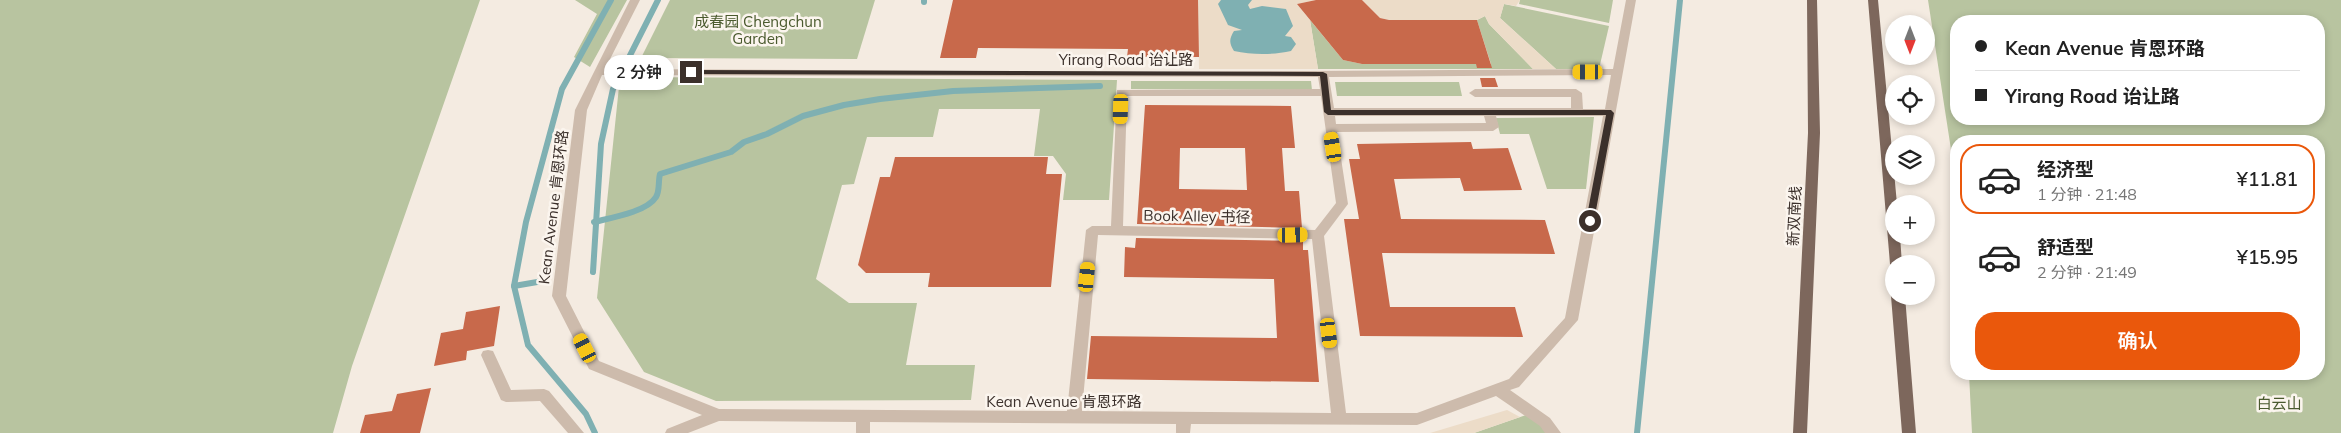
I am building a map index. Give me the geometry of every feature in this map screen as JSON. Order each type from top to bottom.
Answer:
[{"type":"main road","name":"新双南线","points":[[1800,433],[1814,133],[1812,0]]},
{"type":"main road","points":[[1873,0],[1895,255]]},
{"type":"main road","points":[[1899,305],[1909,433]]},
{"type":"street","name":"Kean Avenue 肯恩环路","points":[[635,0],[604,72],[581,110],[559,296],[594,365],[718,415],[1417,419],[1514,383],[1571,320],[1631,0]]},
{"type":"street","name":"Yirang Road 诒让路","points":[[604,72],[1323,74],[1619,72]]},
{"type":"street","points":[[1323,74],[1342,204],[1318,235],[1339,418]]},
{"type":"street","points":[[1117,231],[1121,92],[1326,93]]},
{"type":"street","points":[[1475,93],[1576,93],[1577,112]]},
{"type":"street","points":[[1328,112],[1611,113]]},
{"type":"street","points":[[1330,128],[1493,127],[1489,112]]},
{"type":"street","name":"Book Alley 书径","points":[[1074,417],[1092,230],[1318,235]]},
{"type":"street","points":[[488,355],[506,396],[544,395],[577,433]]},
{"type":"street","points":[[1497,389],[1545,422],[1554,433]]},
{"type":"street","points":[[672,433],[718,415]]},
{"type":"street","points":[[863,416],[863,433]]},
{"type":"street","points":[[1184,418],[1184,433]]},
{"type":"green space","points":[[0,0],[480,0],[352,366],[333,433],[0,433]]},
{"type":"green space","points":[[575,0],[627,0],[590,67],[574,57],[597,14]]},
{"type":"green space","name":"成春园 Chengchun Garden","points":[[670,0],[875,0],[857,59],[641,58]]},
{"type":"green space","points":[[1520,0],[1613,0],[1609,23],[1519,4]]},
{"type":"green space","name":"白云山","points":[[1928,0],[2341,0],[2341,433],[1972,433],[1969,380],[2325,380],[2325,135],[1950,135],[1950,143],[1935,46],[1935,15],[1930,15]]},
{"type":"green space","points":[[1504,4],[1609,26],[1599,69],[1556,69],[1500,18]]},
{"type":"green space","points":[[1485,16],[1489,24],[1533,69],[1318,69],[1310,20],[1343,60],[1362,64],[1491,64],[1477,20]]},
{"type":"green space","points":[[620,77],[1117,80],[1109,200],[1063,200],[1066,174],[1053,156],[1034,156],[1040,109],[939,109],[933,137],[867,137],[854,184],[842,185],[816,279],[849,303],[917,303],[906,365],[975,365],[971,400],[716,401],[644,372],[597,298]]},
{"type":"green space","points":[[1131,81],[1311,81],[1312,90],[1131,89]]},
{"type":"green space","points":[[1335,82],[1459,82],[1462,96],[1337,96]]},
{"type":"green space","points":[[1594,117],[1586,189],[1547,189],[1529,134],[1500,134],[1496,118]]},
{"type":"green space","points":[[1532,413],[1554,433],[1474,433]]},
{"type":"shaded area","points":[[1198,0],[1316,0],[1297,4],[1310,20],[1318,69],[1199,69]]},
{"type":"shaded area","points":[[1362,0],[1520,0],[1516,6],[1504,4],[1500,18],[1556,69],[1533,69],[1489,24],[1485,16],[1477,20],[1389,20],[1380,18]]},
{"type":"shaded area","points":[[1507,410],[1520,417],[1474,433],[1430,433]]},
{"type":"building","points":[[953,0],[1198,0],[1199,57],[1127,57],[1128,49],[978,48],[976,58],[940,58]]},
{"type":"building","points":[[1316,0],[1362,0],[1380,18],[1389,20],[1477,20],[1492,68],[1477,68],[1476,64],[1362,64],[1343,60],[1297,4]]},
{"type":"building","points":[[1480,78],[1495,78],[1498,87],[1482,87]]},
{"type":"building","points":[[1145,105],[1291,106],[1295,148],[1282,148],[1285,191],[1299,191],[1302,228],[1137,224]],"holes":[[[1180,148],[1245,148],[1247,190],[1179,189]]]},
{"type":"building","points":[[1471,142],[1473,149],[1508,148],[1522,190],[1464,191],[1460,178],[1394,179],[1401,219],[1545,220],[1555,254],[1382,253],[1390,307],[1515,307],[1523,337],[1360,336],[1344,219],[1359,219],[1349,159],[1360,159],[1357,144]]},
{"type":"building","points":[[895,157],[1048,157],[1046,174],[1062,174],[1051,287],[928,287],[930,273],[866,273],[858,265],[880,177],[890,177]]},
{"type":"building","points":[[1136,238],[1303,241],[1303,250],[1308,250],[1319,382],[1087,379],[1091,336],[1277,338],[1274,279],[1124,277],[1125,247],[1135,248]]},
{"type":"building","points":[[500,306],[494,346],[467,351],[466,360],[434,366],[441,333],[463,329],[466,312]]},
{"type":"building","points":[[431,388],[420,433],[360,433],[365,415],[392,411],[397,394]]},
{"type":"waterway","points":[[514,286],[526,222],[562,89],[611,0]]},
{"type":"waterway","points":[[596,221],[601,144],[613,89],[658,0]]},
{"type":"waterway","points":[[1237,0],[1233,4],[1239,19],[1248,22],[1262,15],[1275,15],[1278,26],[1269,34],[1245,38],[1245,44],[1280,44]]},
{"type":"waterway","points":[[1637,433],[1680,0]]},
{"type":"waterway","points":[[596,221],[628,214],[645,207],[657,195],[660,174],[731,152],[744,142],[767,134],[803,116],[844,105],[953,91],[1100,86]]},
{"type":"waterway","points":[[593,272],[596,221]]},
{"type":"waterway","points":[[514,286],[543,281]]},
{"type":"waterway","points":[[514,286],[528,345],[586,414],[595,433]]},
{"type":"route","points":[[691,72],[1158,75],[1323,74],[1328,112],[1611,113],[1590,221]]}]
